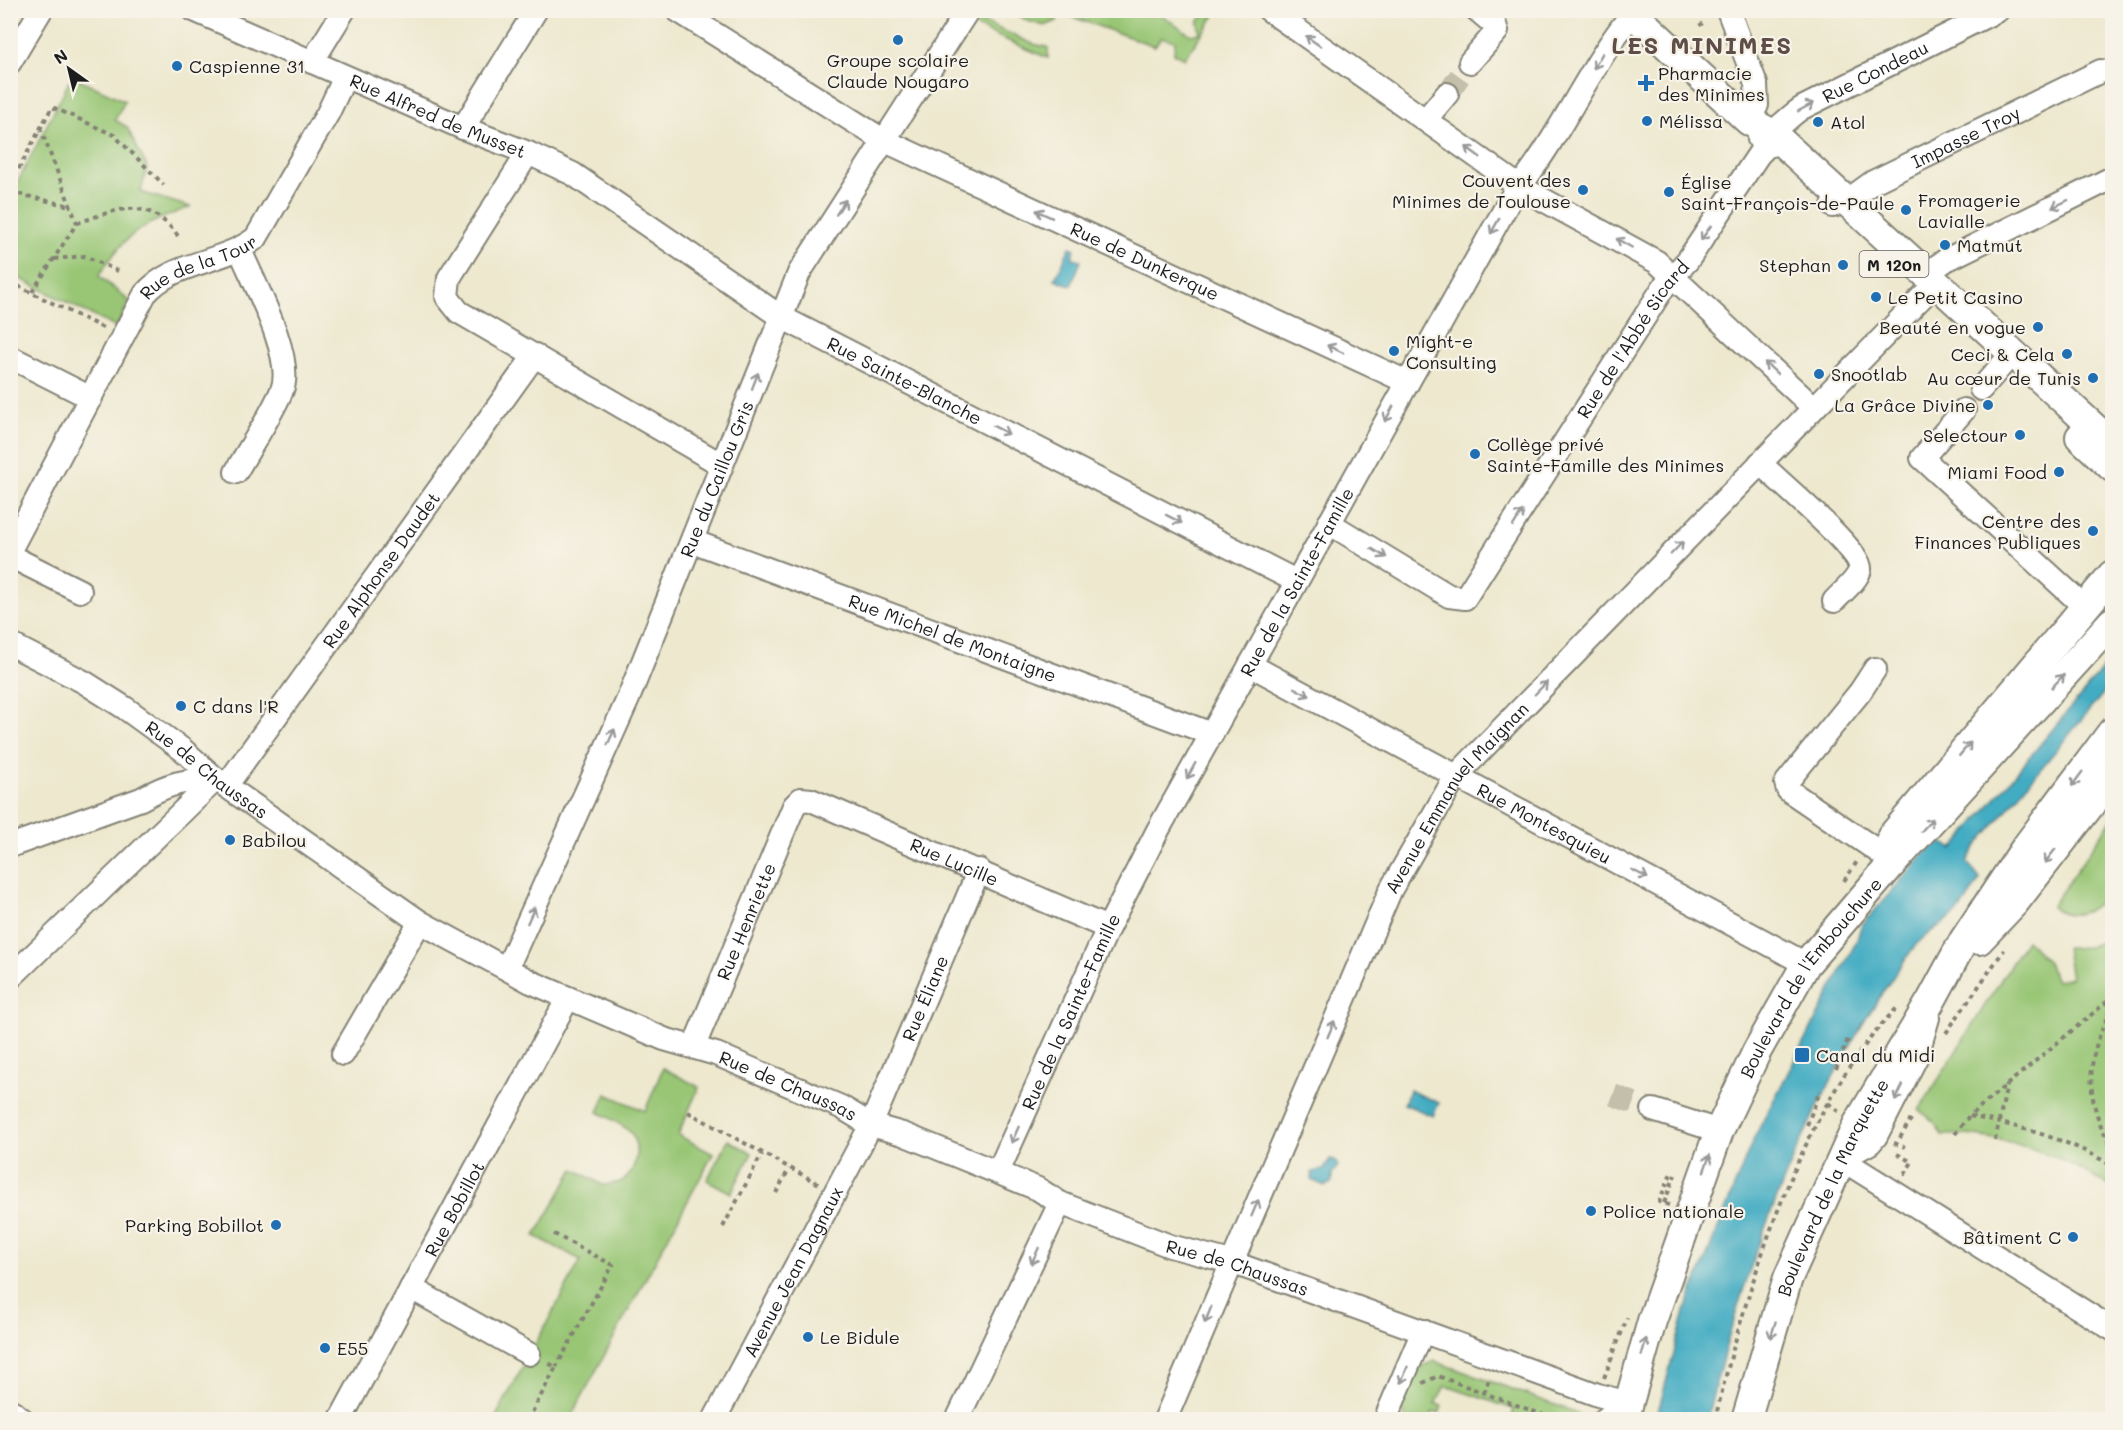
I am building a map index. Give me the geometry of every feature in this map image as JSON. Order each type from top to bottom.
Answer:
[{"type":"main road","name":"M 120n","points":[[1630,12],[1925,284],[2112,444]]},
{"type":"main road","name":"M 120n","points":[[1925,284],[2002,365],[2112,467]]},
{"type":"main road","points":[[1806,964],[1848,890],[2112,575]]},
{"type":"main road","name":"Boulevard de l'Embouchure","points":[[1626,1411],[1652,1321],[1719,1131],[1757,1051],[1806,964],[1897,857],[2112,622]]},
{"type":"main road","name":"Boulevard de la Marquette","points":[[1746,1419],[1788,1278],[1857,1125],[1920,998],[2112,732]]},
{"type":"main road","points":[[1920,998],[2015,902],[2112,777]]},
{"type":"street","points":[[10,62],[41,10]]},
{"type":"street","name":"Rue Alfred de Musset","points":[[194,10],[230,17],[312,62],[463,128],[528,153],[449,278],[447,297],[459,312],[722,465]]},
{"type":"street","points":[[312,62],[344,10]]},
{"type":"street","points":[[463,128],[536,10]]},
{"type":"street","name":"Rue de Dunkerque","points":[[678,10],[883,140],[1407,382]]},
{"type":"street","name":"Rue du Caillou Gris","points":[[507,968],[628,699],[799,273],[968,10]]},
{"type":"street","points":[[1269,10],[1520,186],[1657,262],[1814,408]]},
{"type":"street","points":[[1470,62],[1497,31],[1495,25],[1477,10]]},
{"type":"street","points":[[1728,10],[1756,84],[1757,105],[1766,136]]},
{"type":"street","name":"Rue Condeau","points":[[1766,136],[1802,108],[1998,10]]},
{"type":"street","name":"Rue de la Sainte-Famille","points":[[998,1172],[1108,928],[1250,664],[1512,196],[1549,147],[1605,50],[1630,12]]},
{"type":"street","name":"Impasse Troy","points":[[1839,203],[1873,182],[2101,71]]},
{"type":"street","name":"Rue de la Tour","points":[[10,550],[145,294],[157,281],[173,273],[240,250],[256,238],[266,224],[345,77]]},
{"type":"street","points":[[1426,119],[1447,94]]},
{"type":"street","name":"Rue de l'Abbé Sicard","points":[[1329,523],[1449,596],[1466,598],[1673,276],[1688,260],[1766,136]]},
{"type":"street","name":"Rue Sainte-Blanche","points":[[528,153],[573,174],[781,317],[1296,581]]},
{"type":"street","name":"Avenue Emmanuel Maignan","points":[[1166,1419],[1391,889],[1456,776],[1814,408],[1946,260],[2112,178]]},
{"type":"street","points":[[236,472],[282,390],[286,373],[283,354],[240,250]]},
{"type":"street","name":"Rue Alphonse Daudet","points":[[10,978],[179,814],[221,782],[535,356]]},
{"type":"street","points":[[10,357],[90,398]]},
{"type":"street","points":[[1982,389],[2002,365]]},
{"type":"street","points":[[1964,410],[1922,458],[2086,608]]},
{"type":"street","points":[[1760,463],[1844,542],[1860,562],[1859,573],[1834,601]]},
{"type":"street","name":"Rue Michel de Montaigne","points":[[692,541],[1212,734]]},
{"type":"street","points":[[10,556],[80,591]]},
{"type":"street","name":"Rue de Chaussas","points":[[10,644],[84,682],[125,708],[183,750],[221,782],[420,922],[568,998],[664,1039],[694,1046],[841,1107],[871,1125],[903,1134],[998,1172],[1038,1189],[1060,1203],[1170,1246],[1232,1262],[1423,1331],[1598,1395],[1626,1411]]},
{"type":"street","name":"Rue Montesquieu","points":[[1250,664],[1806,964]]},
{"type":"street","points":[[1875,669],[1860,692],[1786,783],[1788,790],[1879,852]]},
{"type":"street","points":[[10,846],[141,799],[160,788],[181,781],[221,782]]},
{"type":"street","points":[[141,799],[155,798],[165,801],[179,814]]},
{"type":"street","name":"Rue Lucille","points":[[801,799],[812,800],[979,870],[1108,928]]},
{"type":"street","name":"Rue Henriette","points":[[694,1046],[794,806],[801,799]]},
{"type":"street","name":"Rue Éliane","points":[[871,1125],[979,870]]},
{"type":"street","points":[[343,1054],[420,922]]},
{"type":"street","name":"Rue Bobillot","points":[[340,1419],[568,998]]},
{"type":"street","points":[[1653,1110],[1719,1131]]},
{"type":"street","name":"Avenue Jean Dagnaux","points":[[714,1419],[871,1125]]},
{"type":"street","points":[[1841,1159],[2112,1329]]},
{"type":"street","points":[[957,1419],[1060,1203]]},
{"type":"street","points":[[411,1288],[530,1354]]},
{"type":"street","points":[[1385,1419],[1423,1331]]},
{"type":"street","points":[[1604,1419],[1626,1411]]},
{"type":"path","points":[[10,185],[52,107],[114,135],[164,185]]},
{"type":"path","points":[[40,130],[77,223]]},
{"type":"path","points":[[10,192],[70,206]]},
{"type":"path","points":[[32,292],[77,223],[121,208],[148,210],[167,222],[178,236]]},
{"type":"path","points":[[53,259],[85,255],[122,273]]},
{"type":"path","points":[[10,282],[122,337]]},
{"type":"path","points":[[1945,1035],[2009,942]]},
{"type":"path","points":[[2112,987],[2109,1000],[2111,1014],[2094,1054],[2091,1076],[2098,1122],[2112,1148]]},
{"type":"path","points":[[1715,1419],[1739,1321],[1797,1166],[1828,1103],[1864,1044],[1920,998]]},
{"type":"path","points":[[1955,1134],[1969,1116],[2109,1000]]},
{"type":"path","points":[[1836,1069],[1848,1039]]},
{"type":"path","points":[[1995,1140],[2007,1085]]},
{"type":"path","points":[[1807,1125],[1820,1091]]},
{"type":"path","points":[[688,1112],[740,1138],[762,1154],[835,1192]]},
{"type":"path","points":[[1969,1116],[1999,1122],[2068,1142],[2112,1166]]},
{"type":"path","points":[[723,1227],[762,1154]]},
{"type":"path","points":[[1897,1154],[1912,1162],[1905,1174],[1897,1169]]},
{"type":"path","points":[[777,1193],[789,1168]]},
{"type":"path","points":[[1669,1205],[1659,1202],[1673,1174]]},
{"type":"path","points":[[528,1419],[613,1265],[554,1234]]},
{"type":"path","points":[[530,1354],[556,1367]]},
{"type":"path","points":[[1418,1386],[1438,1376],[1557,1419]]},
{"type":"green space","points":[[1013,11],[1039,13],[1059,11],[1057,21],[1045,26],[1027,21]]},
{"type":"green space","points":[[1069,11],[1156,11],[1191,35],[1200,33],[1198,22],[1207,11],[1218,11],[1184,59],[1174,53],[1175,41],[1161,37],[1155,46],[1069,16]]},
{"type":"green space","points":[[977,19],[1033,44],[1048,47],[1048,58],[972,25]]},
{"type":"green space","points":[[72,76],[125,101],[115,120],[127,127],[147,167],[141,192],[190,207],[159,219],[137,231],[118,248],[99,276],[129,301],[117,328],[11,274],[10,197]]},
{"type":"green space","points":[[2112,819],[2112,881],[2108,891],[2088,911],[2070,914],[2051,907]]},
{"type":"green space","points":[[2112,937],[2112,1188],[2074,1166],[2031,1148],[1986,1138],[1942,1135],[1934,1122],[1919,1110],[2026,940],[2047,961],[2056,981],[2071,978],[2066,948],[2089,947]]},
{"type":"green space","points":[[663,1068],[699,1087],[678,1135],[713,1154],[570,1419],[494,1420],[581,1260],[535,1236],[574,1169],[603,1185],[622,1181],[631,1172],[636,1159],[634,1138],[624,1127],[598,1112],[606,1094],[645,1111]]},
{"type":"green space","points":[[728,1140],[752,1153],[731,1193],[707,1180]]},
{"type":"green space","points":[[1434,1361],[1578,1413],[1582,1419],[1511,1419],[1514,1409],[1446,1386],[1436,1403],[1442,1406],[1439,1414],[1433,1412],[1431,1418],[1434,1419],[1406,1419],[1403,1414],[1399,1413],[1418,1368]]},
{"type":"water","points":[[1070,247],[1075,249],[1072,257],[1081,261],[1071,286],[1055,279]]},
{"type":"water","points":[[2112,658],[2112,683],[1975,848],[1967,862],[1980,879],[1966,901],[1957,913],[1914,947],[1877,1001],[1844,1056],[1787,1173],[1763,1233],[1723,1357],[1707,1419],[1656,1419],[1686,1308],[1753,1140],[1857,940],[1861,926],[1937,839],[1953,849]]},
{"type":"water","points":[[1409,1090],[1439,1103],[1433,1116],[1404,1104]]},
{"type":"water","points":[[1330,1159],[1335,1160],[1338,1166],[1332,1174],[1332,1183],[1325,1186],[1311,1180],[1312,1172],[1324,1169]]},
{"type":"tunnel","points":[[1447,94],[1470,62]]},
{"type":"tunnel","points":[[1613,1095],[1653,1110]]},
{"type":"place","name":"Groupe scolaire Claude Nougaro","points":[[898,40]]},
{"type":"place","name":"Caspienne 31","points":[[177,66]]},
{"type":"place","name":"Pharmacie des Minimes","points":[[1646,83]]},
{"type":"place","name":"Mélissa","points":[[1647,121]]},
{"type":"place","name":"Atol","points":[[1818,122]]},
{"type":"place","name":"Couvent des Minimes de Toulouse","points":[[1583,190]]},
{"type":"place","name":"Église Saint-François-de-Paule","points":[[1669,192]]},
{"type":"place","name":"Fromagerie Lavialle","points":[[1906,210]]},
{"type":"place","name":"Matmut","points":[[1945,245]]},
{"type":"place","name":"Stephan","points":[[1843,265]]},
{"type":"place","name":"Le Petit Casino","points":[[1876,297]]},
{"type":"place","name":"Beauté en vogue","points":[[2038,327]]},
{"type":"place","name":"Might-e Consulting","points":[[1394,351]]},
{"type":"place","name":"Ceci & Cela","points":[[2067,354]]},
{"type":"place","name":"Snootlab","points":[[1819,374]]},
{"type":"place","name":"Au cœur de Tunis","points":[[2093,378]]},
{"type":"place","name":"La Grâce Divine","points":[[1988,405]]},
{"type":"place","name":"Selectour","points":[[2020,435]]},
{"type":"place","name":"Collège privé Sainte-Famille des Minimes","points":[[1475,454]]},
{"type":"place","name":"Miami Food","points":[[2059,472]]},
{"type":"place","name":"Centre des Finances Publiques","points":[[2093,531]]},
{"type":"place","name":"C dans l'R","points":[[181,706]]},
{"type":"place","name":"Babilou","points":[[230,840]]},
{"type":"place","name":"Canal du Midi","points":[[1802,1055]]},
{"type":"place","name":"Police nationale","points":[[1591,1211]]},
{"type":"place","name":"Parking Bobillot","points":[[276,1225]]},
{"type":"place","name":"Bâtiment C","points":[[2073,1237]]},
{"type":"place","name":"Le Bidule","points":[[808,1337]]},
{"type":"place","name":"E55","points":[[325,1348]]},
{"type":"district","name":"LES MINIMES","points":[[1702,44]]}]
